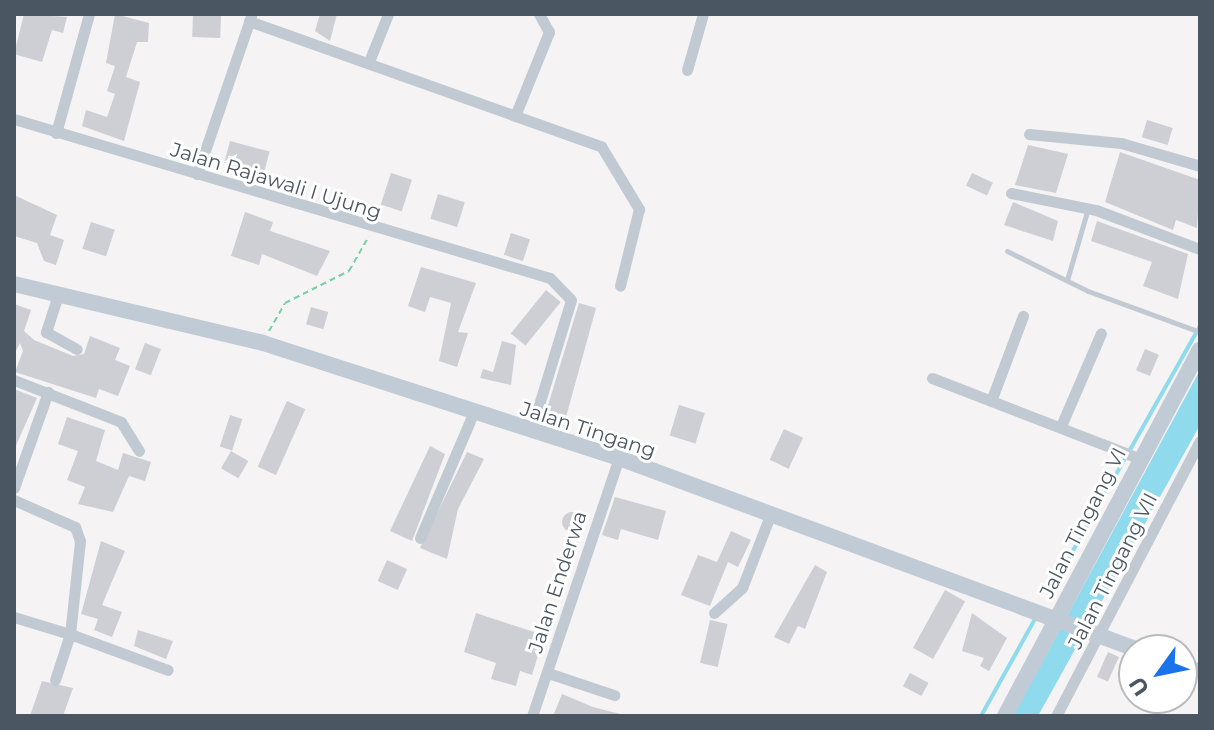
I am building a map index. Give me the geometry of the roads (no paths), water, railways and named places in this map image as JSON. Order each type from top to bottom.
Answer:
[{"type":"main road","name":"Jalan Tingang","points":[[14,284],[57,298],[263,343],[472,416],[619,458],[769,518],[1118,643]]},
{"type":"main road","name":"Jalan Tingang VI","points":[[1005,716],[1061,622],[1138,458],[1200,350]]},
{"type":"street","points":[[56,133],[89,14]]},
{"type":"street","points":[[370,59],[388,14]]},
{"type":"street","points":[[515,116],[549,32],[539,14]]},
{"type":"street","points":[[687,70],[703,14]]},
{"type":"street","points":[[197,174],[250,17],[370,59],[515,116],[585,137],[622,172],[639,209],[620,286]]},
{"type":"street","name":"Jalan Rajawali I Ujung","points":[[14,119],[372,230],[530,271],[564,286],[571,300],[531,431]]},
{"type":"street","points":[[1029,134],[1121,143],[1200,166]]},
{"type":"street","points":[[1011,193],[1088,208],[1200,249]]},
{"type":"street","points":[[57,298],[46,332],[77,349]]},
{"type":"street","points":[[991,401],[1023,316]]},
{"type":"street","points":[[1061,426],[1101,333]]},
{"type":"street","points":[[932,378],[1138,458]]},
{"type":"street","points":[[14,380],[121,422],[139,451]]},
{"type":"street","points":[[14,488],[48,392]]},
{"type":"street","points":[[420,538],[472,416]]},
{"type":"street","name":"Jalan Tingang VII","points":[[1056,716],[1093,634],[1195,462],[1200,441]]},
{"type":"street","name":"Jalan Enderwa","points":[[532,716],[619,458]]},
{"type":"street","points":[[14,500],[75,527],[80,541],[70,634],[55,680]]},
{"type":"street","points":[[714,613],[742,588],[769,518]]},
{"type":"street","points":[[14,617],[168,670]]},
{"type":"street","points":[[548,673],[614,695]]},
{"type":"lane","points":[[1067,280],[1088,208]]},
{"type":"lane","points":[[1007,251],[1067,280],[1200,332]]},
{"type":"water","points":[[1200,370],[1200,425],[1038,716],[1013,716]]},
{"type":"waterway","points":[[1049,593],[1200,326]]},
{"type":"waterway","points":[[981,716],[1036,617]]}]
